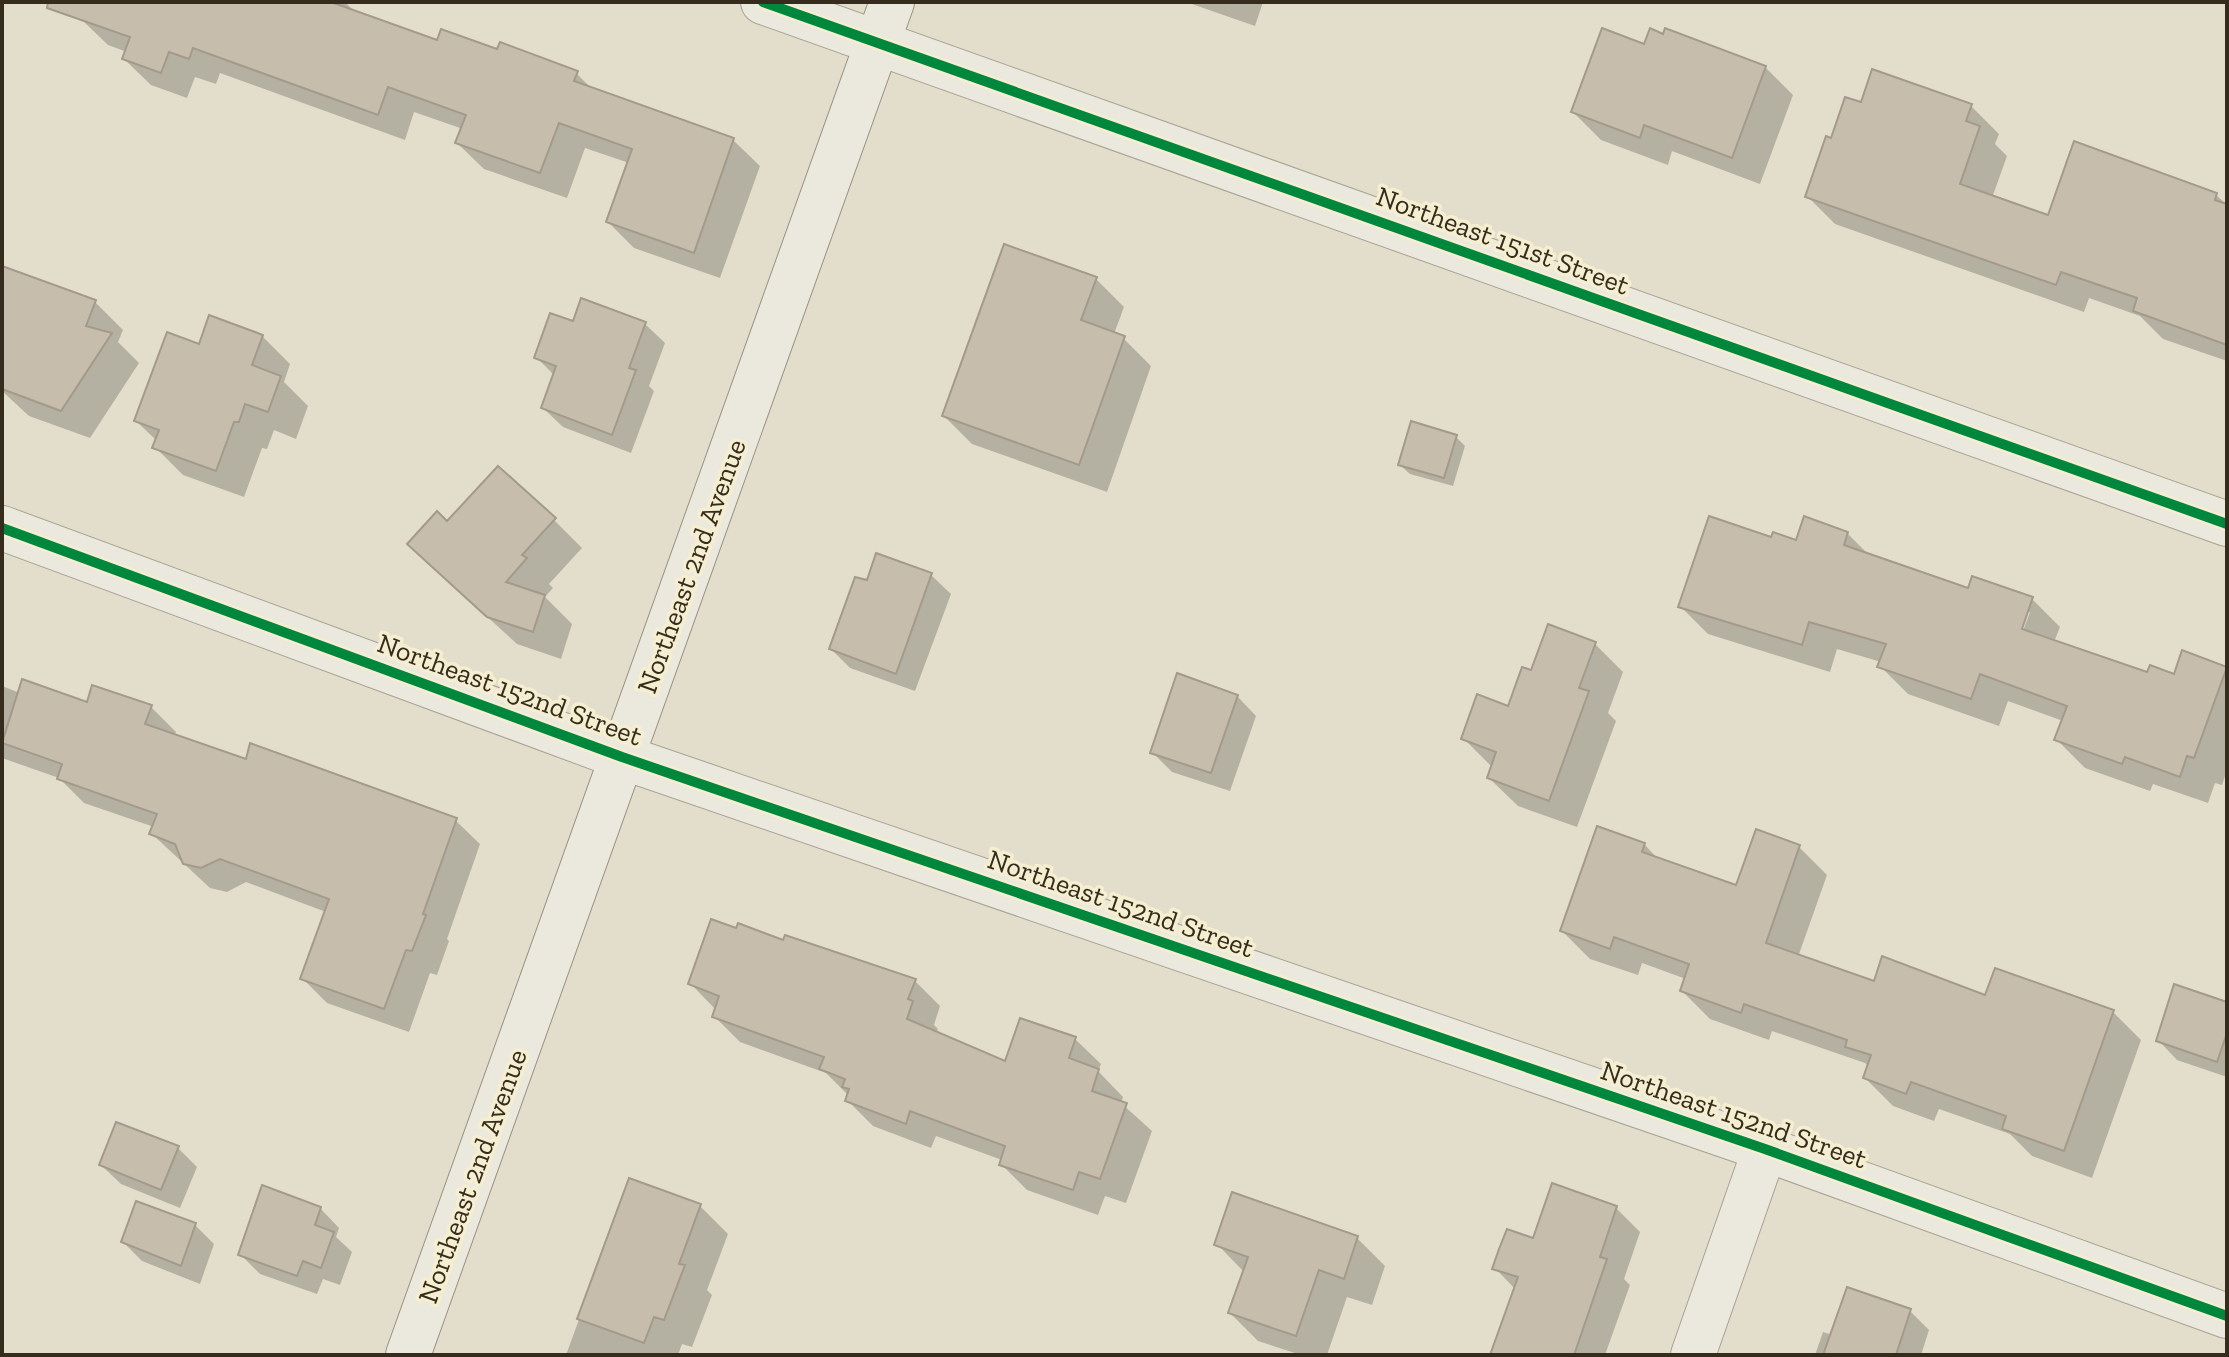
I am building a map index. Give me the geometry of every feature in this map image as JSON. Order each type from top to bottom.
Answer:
[{"type":"street","name":"Northeast 151st Street","points":[[763,2],[2227,524]]},
{"type":"street","name":"Northeast 2nd Avenue","points":[[408,1355],[892,2]]},
{"type":"street","name":"Northeast 152nd Street","points":[[2,528],[622,757],[1765,1149],[2227,1316]]},
{"type":"street","points":[[1693,1355],[1765,1149]]},
{"type":"building","points":[[48,2],[331,2],[437,40],[441,29],[497,49],[500,42],[578,71],[574,81],[734,138],[694,253],[606,222],[632,149],[559,123],[540,173],[455,143],[466,115],[388,87],[378,115],[193,48],[189,59],[169,52],[161,73],[122,59],[130,37],[47,8]]},
{"type":"building","points":[[1602,28],[1644,44],[1650,28],[1663,34],[1665,28],[1766,66],[1732,158],[1644,125],[1640,138],[1571,112]]},
{"type":"building","points":[[1872,69],[1972,104],[1966,121],[1980,126],[1960,184],[2048,215],[2074,141],[2217,193],[2215,200],[2227,204],[2227,345],[2133,311],[2137,298],[2061,272],[2056,285],[1805,197],[1826,136],[1831,138],[1845,97],[1861,102]]},
{"type":"building","points":[[1004,244],[1097,277],[1081,320],[1125,336],[1079,465],[942,416]]},
{"type":"building","points":[[2,266],[96,300],[86,326],[112,333],[61,411],[2,389]]},
{"type":"building","points":[[581,298],[646,322],[629,368],[636,370],[612,435],[541,408],[556,366],[534,358],[550,313],[573,321]]},
{"type":"building","points":[[209,315],[263,335],[252,365],[281,376],[268,412],[245,404],[239,422],[234,422],[216,471],[152,448],[159,430],[134,421],[167,332],[199,344]]},
{"type":"building","points":[[1411,421],[1457,435],[1444,478],[1398,465]]},
{"type":"building","points":[[498,466],[556,518],[522,555],[527,558],[506,582],[545,595],[533,632],[487,617],[407,544],[437,511],[447,521]]},
{"type":"building","points":[[1709,516],[1771,537],[1773,532],[1796,540],[1804,516],[1848,532],[1844,545],[1968,588],[1972,576],[2033,597],[2022,629],[2147,672],[2150,665],[2174,674],[2182,650],[2227,667],[2194,758],[2187,756],[2180,777],[2125,757],[2122,764],[2054,740],[2067,706],[1980,674],[1971,699],[1877,667],[1886,644],[1809,622],[1802,645],[1678,607]]},
{"type":"building","points":[[876,553],[932,573],[896,674],[829,649],[855,577],[867,580]]},
{"type":"building","points":[[1548,624],[1596,642],[1579,688],[1589,691],[1549,801],[1487,778],[1496,752],[1461,739],[1477,694],[1508,706],[1522,667],[1531,670]]},
{"type":"building","points":[[1177,673],[1238,695],[1211,773],[1150,753]]},
{"type":"building","points":[[22,679],[87,702],[92,685],[152,705],[145,724],[246,759],[250,743],[457,818],[423,914],[426,915],[412,951],[406,950],[384,1009],[300,979],[329,899],[220,859],[201,868],[183,864],[175,844],[149,834],[157,814],[57,779],[62,764],[2,743]]},
{"type":"building","points":[[1597,826],[1645,843],[1642,852],[1736,885],[1756,829],[1800,845],[1766,943],[1874,981],[1882,956],[1985,995],[1995,968],[2114,1010],[2064,1151],[2002,1129],[2006,1116],[1911,1082],[1906,1094],[1863,1078],[1871,1055],[1845,1047],[1847,1040],[1744,1004],[1741,1013],[1680,991],[1689,964],[1614,937],[1610,949],[1560,931]]},
{"type":"building","points":[[711,919],[736,928],[738,923],[783,940],[785,935],[916,979],[908,999],[913,1001],[907,1019],[1005,1061],[1020,1018],[1076,1037],[1069,1058],[1099,1069],[1092,1091],[1127,1103],[1100,1179],[1079,1172],[1073,1190],[999,1165],[1005,1146],[910,1111],[906,1124],[845,1101],[849,1089],[842,1087],[845,1079],[819,1069],[824,1057],[712,1017],[719,996],[688,984]]},
{"type":"building","points":[[2174,984],[2227,1002],[2227,1033],[2217,1062],[2156,1041]]},
{"type":"building","points":[[116,1122],[179,1146],[161,1190],[99,1165]]},
{"type":"building","points":[[629,1178],[701,1204],[679,1264],[685,1265],[664,1320],[654,1317],[644,1343],[577,1319]]},
{"type":"building","points":[[1552,1183],[1617,1206],[1600,1257],[1607,1259],[1574,1355],[1490,1355],[1518,1277],[1492,1269],[1499,1249],[1507,1229],[1533,1238]]},
{"type":"building","points":[[262,1185],[321,1207],[315,1225],[334,1232],[321,1268],[303,1261],[297,1276],[238,1255]]},
{"type":"building","points":[[1232,1192],[1358,1236],[1344,1279],[1319,1270],[1296,1336],[1228,1313],[1248,1257],[1214,1245]]},
{"type":"building","points":[[136,1201],[196,1223],[181,1266],[121,1242]]},
{"type":"building","points":[[1847,1287],[1911,1309],[1896,1355],[1823,1355]]},
{"type":"cycle path","points":[[763,2],[2227,524]]},
{"type":"cycle path","points":[[2,528],[622,757],[1765,1149],[2227,1316]]}]
